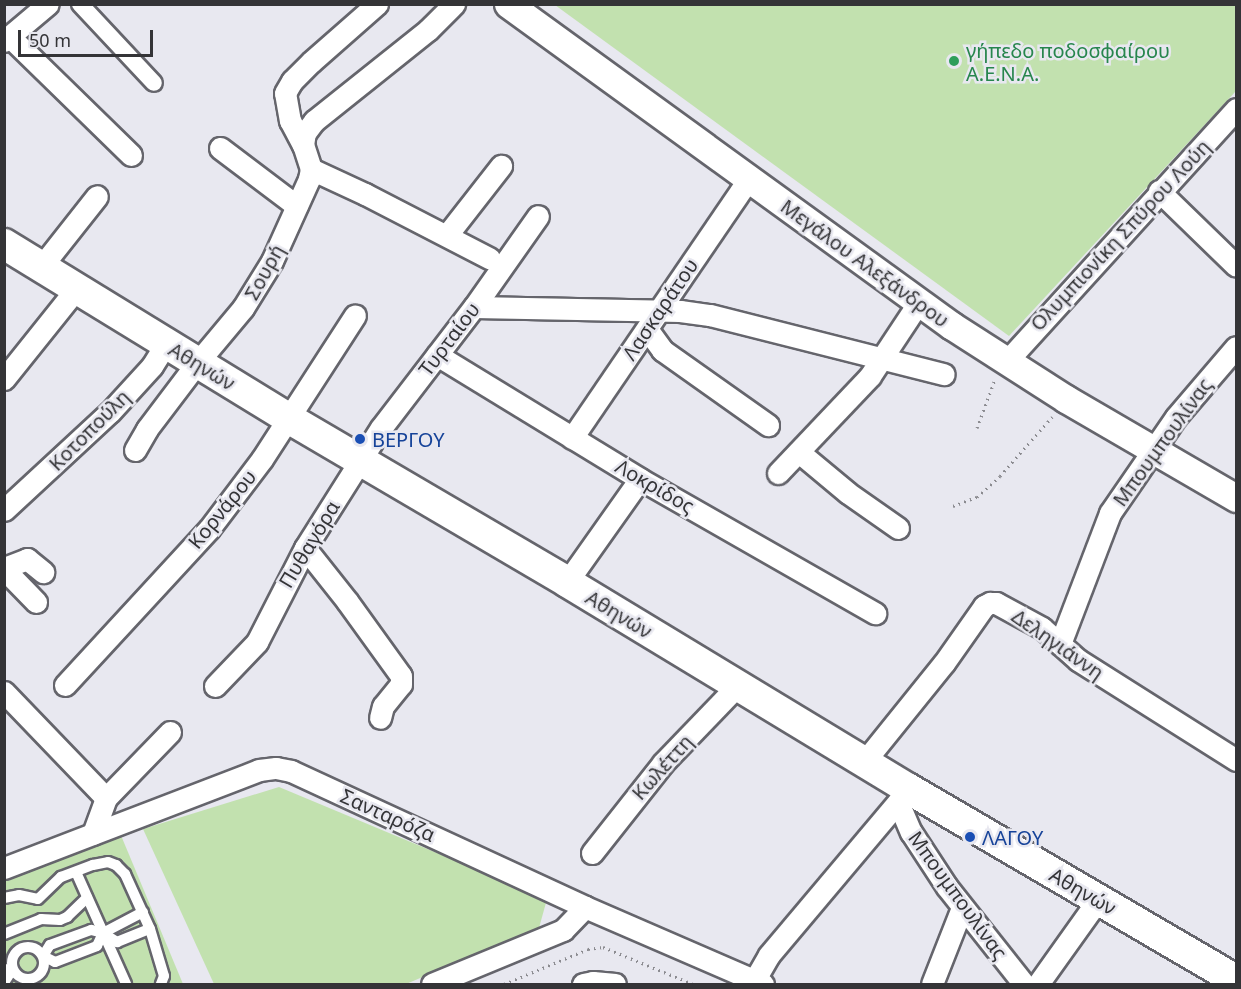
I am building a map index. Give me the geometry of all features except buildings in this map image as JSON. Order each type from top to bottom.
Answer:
[{"type":"main road","name":"Αθηνών","points":[[4,244],[288,418],[567,582],[864,762],[903,796],[1098,900],[1236,980]]},
{"type":"street","points":[[48,4],[7,39],[131,155]]},
{"type":"street","points":[[80,4],[154,83]]},
{"type":"street","points":[[377,4],[311,62],[292,81],[285,93],[290,121],[303,145],[311,169],[489,258]]},
{"type":"street","points":[[303,145],[305,133],[314,121],[428,30],[454,4]]},
{"type":"street","name":"Μεγάλου Αλεξάνδρου","points":[[508,4],[919,302],[1006,362],[1236,498]]},
{"type":"street","name":"Ολυμπιονίκη Σπύρου Λούη","points":[[1006,362],[1159,191],[1236,109]]},
{"type":"street","points":[[220,148],[297,206]]},
{"type":"street","points":[[447,235],[501,166]]},
{"type":"street","name":"Σουρή","points":[[135,450],[147,429],[259,285],[297,206],[311,169]]},
{"type":"street","name":"Λασκαράτου","points":[[572,438],[749,179]]},
{"type":"street","points":[[1159,191],[1236,266]]},
{"type":"street","points":[[41,267],[97,195]]},
{"type":"street","name":"Τυρταίου","points":[[360,460],[433,350],[474,307],[538,216]]},
{"type":"street","points":[[433,350],[466,302],[488,286]]},
{"type":"street","points":[[4,379],[77,288]]},
{"type":"street","points":[[778,473],[800,453],[870,376],[919,302]]},
{"type":"street","points":[[474,307],[659,310],[710,315],[944,374]]},
{"type":"street","name":"Κορνάρου","points":[[65,685],[209,529],[261,459],[355,315]]},
{"type":"street","points":[[647,329],[662,350],[768,425]]},
{"type":"street","name":"Κοτοπούλη","points":[[4,510],[110,412],[152,366],[166,344]]},
{"type":"street","name":"Μπουμπουλίνας","points":[[1060,644],[1110,513],[1152,448],[1207,379],[1236,347]]},
{"type":"street","name":"Λοκρίδος","points":[[433,350],[572,438],[875,613]]},
{"type":"street","points":[[800,453],[848,493],[898,528]]},
{"type":"street","name":"Πυθαγόρα","points":[[215,686],[257,642],[304,548],[360,460]]},
{"type":"street","points":[[567,582],[640,478]]},
{"type":"street","points":[[304,548],[347,601],[401,676],[401,684],[382,706],[380,718]]},
{"type":"street","points":[[36,602],[6,566],[27,559],[43,572]]},
{"type":"street","name":"Δεληγιάννη","points":[[864,762],[944,663],[984,606],[996,603],[1041,628],[1078,660],[1236,760]]},
{"type":"street","name":"Κωλέττη","points":[[592,853],[663,764],[737,686]]},
{"type":"street","points":[[4,692],[106,798]]},
{"type":"street","points":[[93,834],[106,798],[170,732]]},
{"type":"street","name":"Σανταρόζα","points":[[4,868],[259,770],[276,768],[291,771],[585,907],[758,982]]},
{"type":"street","points":[[758,982],[769,955],[838,870],[903,796]]},
{"type":"street","name":"Μπουμπουλίνας","points":[[903,796],[911,832],[962,908],[1024,984]]},
{"type":"street","points":[[1038,984],[1098,900]]},
{"type":"street","points":[[432,984],[563,930],[585,907]]},
{"type":"street","points":[[933,984],[962,908]]},
{"type":"street","points":[[1233,984],[1236,980]]},
{"type":"street","points":[[583,984],[593,982],[615,984]]},
{"type":"lane","points":[[4,898],[19,895],[38,899],[55,881],[108,862],[116,865],[125,874],[150,929],[164,976],[161,984]]},
{"type":"lane","points":[[76,872],[126,984]]},
{"type":"lane","points":[[4,934],[18,931],[41,919],[60,920],[87,898]]},
{"type":"lane","points":[[4,983],[13,957],[25,947],[34,948],[55,962],[97,946],[103,933],[143,912]]},
{"type":"lane","points":[[8,969],[24,979],[37,982],[43,969],[43,956],[50,945],[91,930],[103,933],[117,942],[150,929]]},
{"type":"lane","points":[[18,931],[25,947]]},
{"type":"path","points":[[977,428],[993,382],[1006,362]]},
{"type":"path","points":[[952,506],[977,497],[1000,476],[1066,399]]},
{"type":"green space","points":[[555,5],[1236,5],[1236,91],[1009,336]]},
{"type":"green space","points":[[279,787],[547,899],[539,928],[406,984],[214,984],[143,829]]},
{"type":"green space","points":[[120,833],[183,984],[5,984],[5,878]]},
{"type":"place","name":"γήπεδο ποδοσφαίρου Α.Ε.Ν.Α.","points":[[954,61]]},
{"type":"place","name":"ΒΕΡΓΟΥ","points":[[360,439]]},
{"type":"place","name":"ΛΑΓΟΥ","points":[[970,837]]}]
